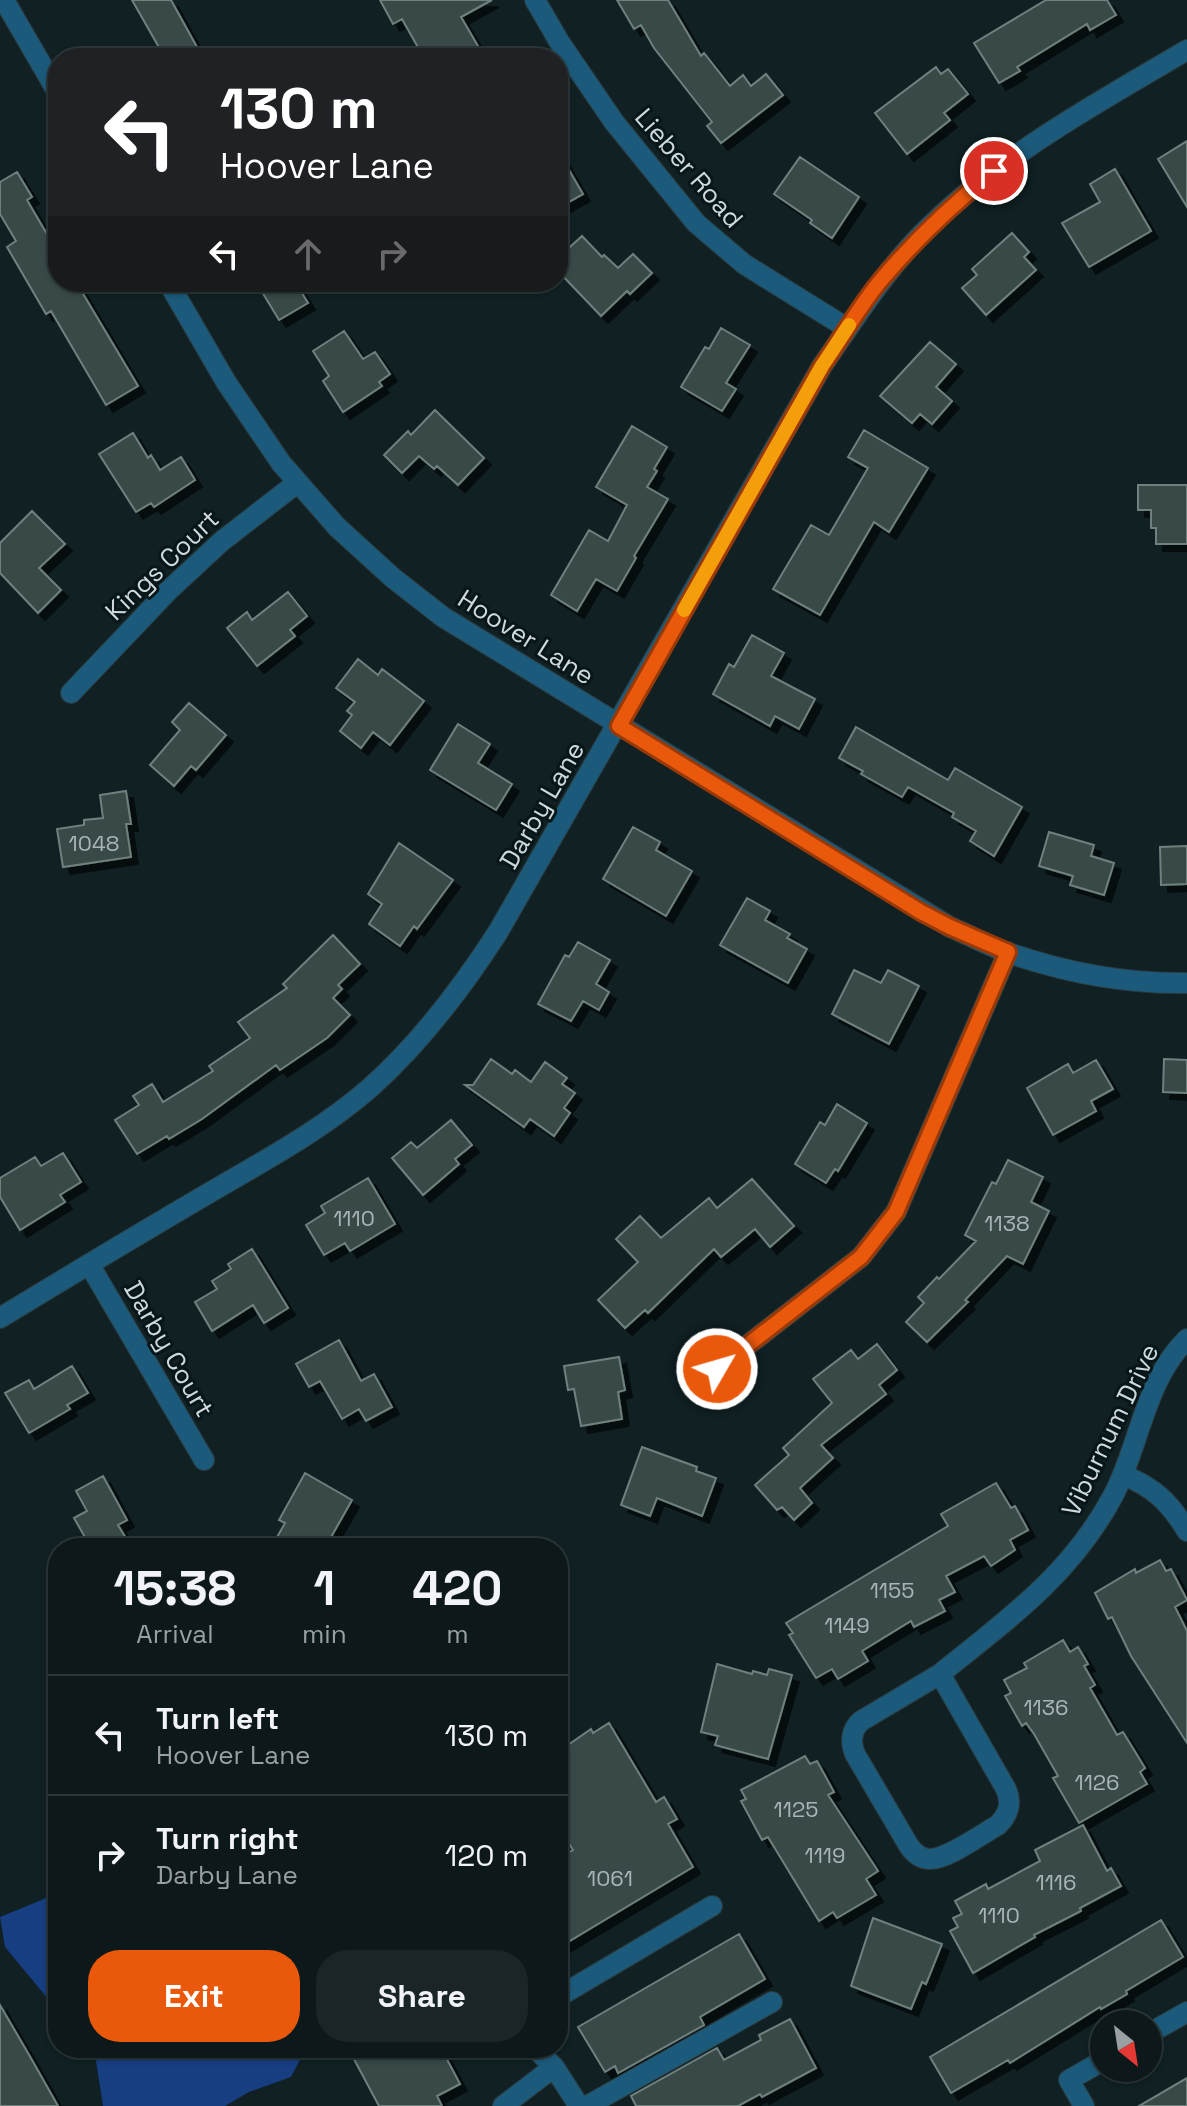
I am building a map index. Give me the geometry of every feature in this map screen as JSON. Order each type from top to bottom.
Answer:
[{"type":"street","points":[[4,0],[48,76]]},
{"type":"street","name":"Lieber Road","points":[[535,0],[563,48]]},
{"type":"street","name":"Darby Lane","points":[[0,1318],[302,1139],[363,1094],[391,1068],[433,1023],[478,964],[619,726],[822,366],[882,279],[914,243],[971,190],[1023,149],[1187,50]]},
{"type":"street","name":"Lieber Road","points":[[568,55],[614,122],[696,223],[744,264],[847,328]]},
{"type":"street","name":"Hoover Lane","points":[[174,292],[245,413],[297,483],[356,546],[432,610],[950,927],[1008,952],[1054,966],[1126,980],[1187,983]]},
{"type":"street","name":"Kings Court","points":[[71,693],[168,591],[222,541],[297,483]]},
{"type":"street","points":[[717,1369],[861,1257],[896,1212],[1008,952]]},
{"type":"street","name":"Darby Court","points":[[89,1264],[204,1460]]},
{"type":"street","name":"Viburnum Drive","points":[[940,1674],[1006,1789],[1010,1805],[1004,1820],[998,1825],[944,1856],[929,1859],[917,1855],[909,1846],[855,1754],[852,1738],[855,1727],[940,1674],[1047,1585],[1080,1548],[1123,1475],[1155,1388],[1178,1348],[1187,1339]]},
{"type":"street","points":[[1123,1475],[1142,1482],[1162,1495],[1187,1531]]},
{"type":"street","points":[[568,1991],[712,1906]]},
{"type":"street","points":[[587,2106],[772,2002]]},
{"type":"street","points":[[1162,2026],[1187,2012]]},
{"type":"street","points":[[545,2058],[579,2106]]},
{"type":"street","points":[[503,2106],[554,2067]]},
{"type":"street","points":[[1084,2106],[1069,2080],[1090,2068]]},
{"type":"water","points":[[48,1896],[48,1999],[5,1947],[0,1917]]},
{"type":"water","points":[[94,2058],[301,2058],[291,2077],[249,2092],[225,2106],[103,2106]]},
{"type":"building","points":[[132,0],[171,0],[197,48],[159,48]]},
{"type":"building","points":[[380,0],[492,0],[461,17],[479,48],[418,48],[402,19],[393,24]]},
{"type":"building","points":[[617,0],[668,0],[701,56],[704,53],[730,86],[743,75],[751,86],[766,74],[783,95],[721,143],[707,126],[712,122],[654,48],[641,25],[634,29]]},
{"type":"building","points":[[1046,0],[1107,0],[1116,15],[1090,30],[1087,24],[1017,67],[1020,71],[999,83],[974,43]]},
{"type":"building","points":[[936,67],[941,74],[948,69],[968,94],[944,113],[950,120],[907,154],[875,113]]},
{"type":"building","points":[[1187,141],[1187,207],[1158,159]]},
{"type":"building","points":[[800,157],[859,197],[832,238],[774,194]]},
{"type":"building","points":[[568,168],[583,194],[568,202]]},
{"type":"building","points":[[1115,169],[1151,231],[1089,267],[1062,223],[1100,202],[1090,184]]},
{"type":"building","points":[[17,172],[32,197],[27,200],[48,236],[48,292],[82,292],[138,386],[106,405],[51,311],[46,314],[7,247],[16,241],[0,214],[0,182]]},
{"type":"building","points":[[1012,233],[1029,252],[1024,257],[1036,270],[986,315],[962,288],[977,275],[972,269]]},
{"type":"building","points":[[582,236],[602,257],[604,255],[618,268],[633,254],[652,273],[601,316],[568,281],[568,249]]},
{"type":"building","points":[[262,292],[301,292],[308,303],[279,320]]},
{"type":"building","points":[[721,328],[750,345],[726,383],[736,389],[722,411],[681,387],[705,347],[709,349]]},
{"type":"building","points":[[344,331],[363,359],[375,352],[390,374],[379,382],[382,386],[343,412],[323,381],[329,376],[313,351]]},
{"type":"building","points":[[930,342],[956,364],[936,387],[952,401],[932,424],[920,414],[912,423],[880,396]]},
{"type":"building","points":[[435,410],[484,458],[458,485],[437,466],[434,469],[419,456],[402,473],[384,455],[408,431],[411,435]]},
{"type":"building","points":[[632,426],[667,447],[647,487],[668,499],[617,591],[596,579],[577,611],[551,595],[589,530],[608,541],[627,505],[596,487]]},
{"type":"building","points":[[864,430],[928,468],[889,532],[874,522],[820,615],[773,589],[811,525],[829,535],[868,468],[848,457]]},
{"type":"building","points":[[133,433],[148,458],[151,455],[160,470],[181,457],[195,480],[154,507],[151,503],[136,512],[99,454]]},
{"type":"building","points":[[1138,485],[1187,485],[1187,544],[1156,544],[1156,528],[1151,528],[1151,510],[1138,510]]},
{"type":"building","points":[[32,511],[65,544],[39,568],[61,590],[38,613],[0,573],[0,543]]},
{"type":"building","points":[[288,592],[307,616],[290,630],[295,636],[257,666],[227,628],[247,612],[252,620]]},
{"type":"building","points":[[752,635],[784,653],[771,676],[815,699],[799,729],[775,716],[770,726],[713,694],[729,664],[734,667]]},
{"type":"building","points":[[358,659],[378,675],[382,669],[424,701],[390,745],[373,732],[361,748],[340,731],[352,715],[347,711],[355,702],[336,688]]},
{"type":"building","points":[[189,703],[226,735],[196,770],[191,766],[174,786],[150,765],[180,730],[172,722]]},
{"type":"building","points":[[458,724],[490,744],[478,763],[512,784],[496,810],[430,770]]},
{"type":"building","points":[[856,727],[948,780],[955,768],[1022,807],[994,856],[970,841],[976,831],[952,817],[954,813],[908,787],[902,797],[839,758]]},
{"type":"building","points":[[126,791],[131,824],[126,824],[131,857],[63,867],[57,829],[84,825],[84,820],[103,818],[100,795]]},
{"type":"building","points":[[633,827],[660,842],[656,850],[692,871],[666,916],[603,879]]},
{"type":"building","points":[[1049,832],[1094,845],[1091,856],[1114,863],[1104,895],[1070,885],[1073,876],[1039,866]]},
{"type":"building","points":[[399,843],[453,880],[417,929],[414,926],[400,946],[369,924],[382,904],[368,894]]},
{"type":"building","points":[[1187,846],[1187,884],[1161,885],[1160,847]]},
{"type":"building","points":[[747,898],[770,911],[765,920],[790,934],[787,938],[807,949],[788,983],[720,945]]},
{"type":"building","points":[[333,935],[360,964],[338,985],[342,989],[333,998],[350,1015],[327,1038],[280,1070],[276,1065],[202,1119],[137,1154],[115,1120],[139,1105],[133,1096],[152,1084],[163,1102],[213,1071],[209,1066],[250,1038],[238,1022],[287,988],[283,984]]},
{"type":"building","points":[[578,942],[610,960],[596,984],[609,992],[599,1010],[583,1001],[571,1021],[538,1004],[565,955],[569,957]]},
{"type":"building","points":[[854,970],[881,983],[888,970],[919,986],[889,1044],[832,1014]]},
{"type":"building","points":[[491,1059],[512,1074],[515,1070],[531,1082],[545,1062],[567,1078],[562,1084],[575,1093],[564,1108],[570,1113],[554,1136],[530,1119],[524,1127],[465,1085],[473,1085]]},
{"type":"building","points":[[1164,1059],[1187,1060],[1187,1093],[1163,1092]]},
{"type":"building","points":[[1096,1060],[1113,1089],[1091,1101],[1096,1111],[1053,1135],[1027,1088],[1068,1064],[1073,1073]]},
{"type":"building","points":[[837,1104],[867,1123],[838,1171],[835,1169],[826,1183],[795,1164],[820,1122],[825,1125]]},
{"type":"building","points":[[451,1120],[472,1145],[455,1159],[459,1164],[423,1195],[392,1158],[411,1142],[417,1148]]},
{"type":"building","points":[[63,1153],[81,1182],[60,1195],[65,1202],[20,1230],[0,1197],[0,1178],[35,1157],[41,1166]]},
{"type":"building","points":[[1008,1160],[1043,1177],[1031,1202],[1049,1211],[1023,1264],[1007,1256],[965,1300],[968,1302],[927,1342],[906,1322],[924,1303],[918,1297],[976,1241],[965,1235],[992,1182],[996,1184]]},
{"type":"building","points":[[368,1178],[395,1224],[350,1251],[345,1243],[324,1255],[306,1225],[325,1213],[321,1206]]},
{"type":"building","points":[[752,1179],[794,1226],[770,1247],[755,1229],[721,1257],[714,1249],[648,1313],[645,1310],[625,1328],[598,1300],[638,1262],[616,1239],[640,1216],[661,1238],[709,1198],[717,1208]]},
{"type":"building","points":[[252,1249],[288,1308],[264,1323],[253,1305],[212,1331],[195,1302],[217,1289],[212,1281],[231,1269],[228,1264]]},
{"type":"building","points":[[339,1340],[361,1381],[374,1374],[392,1407],[366,1421],[359,1409],[342,1419],[320,1381],[309,1387],[296,1364]]},
{"type":"building","points":[[877,1344],[897,1370],[879,1385],[886,1394],[821,1445],[833,1458],[800,1488],[812,1503],[794,1520],[782,1507],[777,1510],[755,1485],[789,1455],[783,1448],[832,1403],[813,1379],[851,1350],[858,1359]]},
{"type":"building","points":[[619,1357],[625,1390],[618,1392],[622,1419],[581,1426],[574,1389],[568,1390],[564,1366]]},
{"type":"building","points":[[72,1366],[88,1393],[67,1405],[70,1409],[29,1433],[5,1393],[29,1380],[34,1389]]},
{"type":"building","points":[[642,1447],[697,1467],[696,1471],[716,1478],[702,1516],[657,1498],[650,1516],[621,1505]]},
{"type":"building","points":[[305,1473],[352,1500],[331,1538],[277,1538],[285,1523],[279,1520]]},
{"type":"building","points":[[103,1476],[127,1520],[118,1525],[126,1538],[85,1538],[74,1518],[87,1511],[76,1491]]},
{"type":"building","points":[[996,1483],[1011,1508],[1015,1506],[1028,1530],[1010,1540],[1015,1550],[991,1566],[984,1556],[946,1576],[955,1592],[939,1600],[945,1611],[914,1627],[911,1621],[862,1651],[868,1661],[838,1679],[832,1669],[816,1678],[789,1635],[793,1633],[786,1623],[948,1526],[941,1514]]},
{"type":"building","points":[[1160,1560],[1166,1571],[1171,1569],[1187,1600],[1175,1607],[1187,1631],[1187,1743],[1131,1656],[1112,1617],[1108,1619],[1095,1593],[1135,1569],[1136,1573]]},
{"type":"building","points":[[1063,1640],[1070,1652],[1078,1647],[1088,1664],[1084,1666],[1095,1685],[1090,1688],[1117,1735],[1123,1732],[1145,1768],[1140,1772],[1147,1784],[1079,1823],[1053,1778],[1058,1776],[1034,1734],[1026,1723],[1022,1726],[1005,1696],[1011,1693],[1004,1680],[1027,1668],[1024,1663]]},
{"type":"building","points":[[717,1664],[752,1674],[753,1671],[767,1675],[769,1669],[792,1675],[768,1759],[715,1745],[718,1736],[701,1732]]},
{"type":"building","points":[[609,1723],[656,1802],[664,1797],[677,1819],[668,1824],[693,1867],[568,1942],[568,1853],[573,1850],[568,1842],[568,1745],[591,1729],[593,1733]]},
{"type":"building","points":[[805,1756],[810,1764],[817,1761],[834,1792],[828,1795],[878,1871],[866,1879],[876,1895],[837,1918],[833,1912],[819,1921],[768,1837],[762,1840],[741,1801],[746,1799],[741,1790]]},
{"type":"building","points":[[1083,1825],[1107,1871],[1111,1868],[1121,1886],[973,1973],[950,1931],[958,1927],[953,1918],[962,1914],[955,1901],[986,1884],[988,1889],[1040,1861],[1035,1850]]},
{"type":"building","points":[[873,1918],[942,1944],[926,1984],[922,1982],[911,2009],[851,1986]]},
{"type":"building","points":[[1161,1920],[1183,1957],[1101,2009],[1090,2010],[1090,2013],[1010,2063],[1008,2060],[951,2093],[930,2057]]},
{"type":"building","points":[[739,1934],[765,1979],[700,2017],[704,2025],[618,2073],[615,2066],[605,2072],[578,2027]]},
{"type":"building","points":[[0,2005],[32,2060],[58,2106],[0,2106]]},
{"type":"building","points":[[790,2019],[816,2068],[762,2097],[760,2094],[738,2106],[636,2106],[631,2096],[717,2048],[724,2060],[761,2040],[759,2035]]},
{"type":"building","points":[[353,2058],[446,2058],[460,2084],[437,2096],[442,2106],[379,2106]]},
{"type":"building","points":[[1187,2078],[1187,2106],[1139,2106]]},
{"type":"slow traffic","points":[[684,610],[822,366],[849,325]]},
{"type":"route","points":[[717,1369],[861,1257],[896,1212],[1008,952],[921,912],[619,726],[822,366],[847,328],[882,279],[930,225],[994,171]]}]
